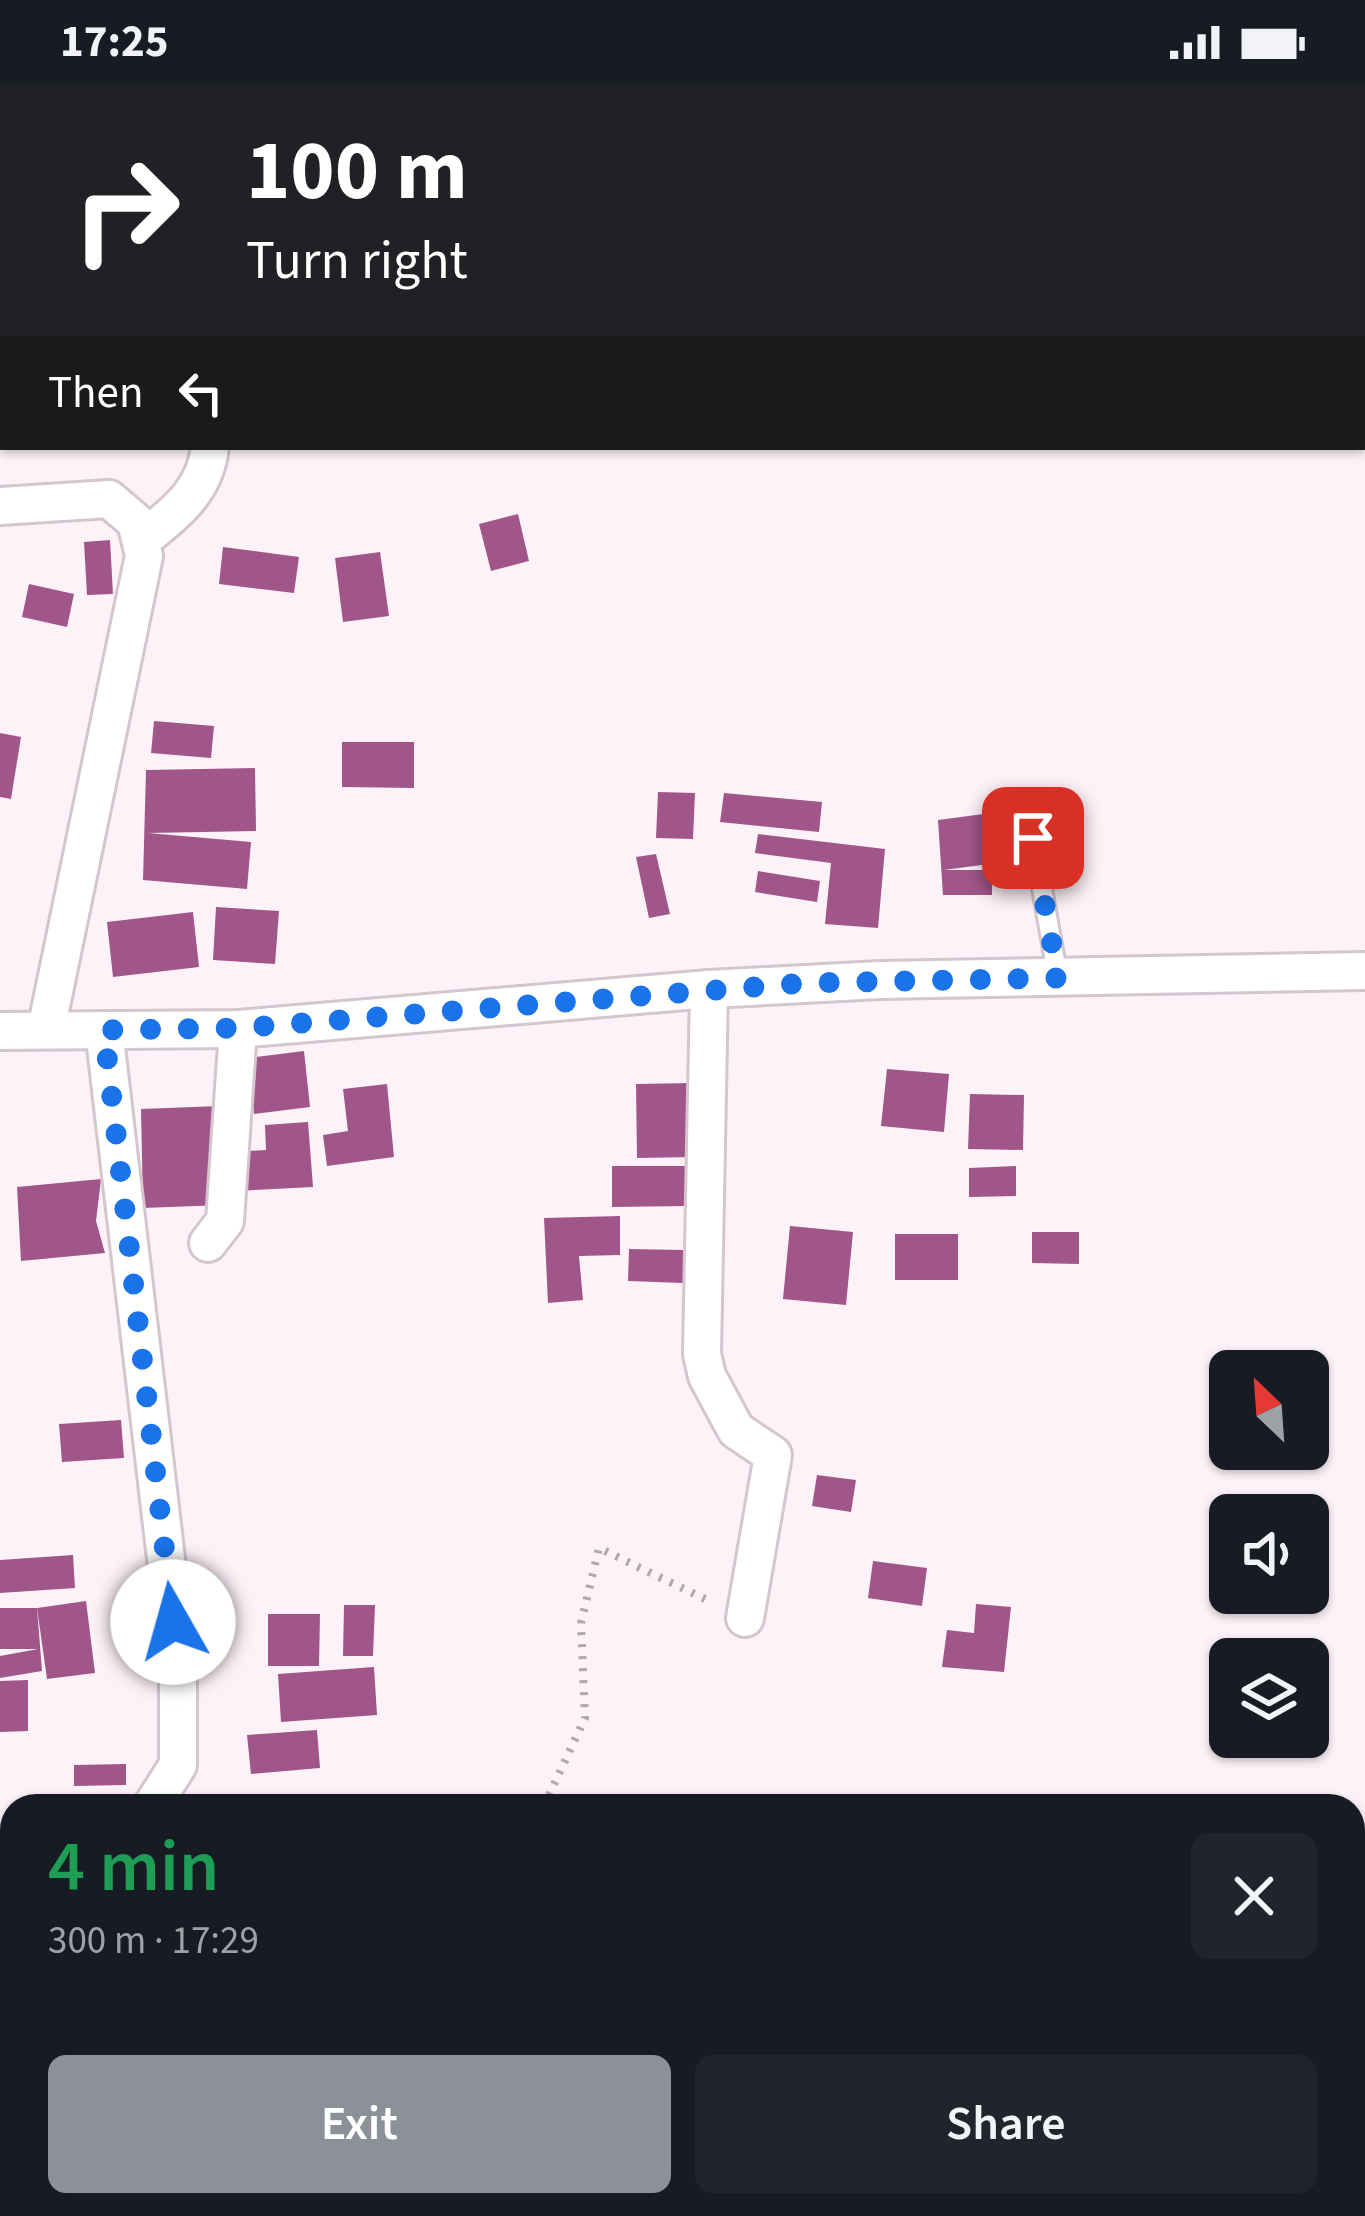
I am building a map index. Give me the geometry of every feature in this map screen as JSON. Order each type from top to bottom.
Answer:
[{"type":"street","points":[[142,540],[183,506],[207,475],[210,450]]},
{"type":"street","points":[[0,506],[98,497],[125,510],[142,540],[138,594],[46,1030]]},
{"type":"street","points":[[0,1031],[238,1028],[709,989],[1365,971]]},
{"type":"street","points":[[709,989],[702,1354],[707,1376],[736,1430],[773,1455],[745,1618]]},
{"type":"street","points":[[208,1243],[225,1221],[238,1028]]},
{"type":"street","points":[[104,1030],[178,1661],[178,1765],[160,1794]]},
{"type":"lane","points":[[1033,838],[1058,978]]},
{"type":"path","points":[[549,1794],[584,1718],[581,1623],[599,1548],[745,1618]]},
{"type":"building","points":[[518,514],[529,561],[491,571],[479,524]]},
{"type":"building","points":[[110,540],[113,594],[87,595],[84,542]]},
{"type":"building","points":[[223,547],[299,557],[294,593],[219,584]]},
{"type":"building","points":[[380,552],[389,616],[343,622],[335,558]]},
{"type":"building","points":[[29,584],[74,594],[67,627],[22,617]]},
{"type":"building","points":[[154,721],[214,726],[211,758],[151,753]]},
{"type":"building","points":[[0,733],[21,737],[11,799],[0,797]]},
{"type":"building","points":[[342,742],[414,742],[414,788],[342,787]]},
{"type":"building","points":[[255,768],[256,831],[148,833],[251,842],[247,889],[143,880],[146,770]]},
{"type":"building","points":[[658,792],[695,793],[693,839],[656,838]]},
{"type":"building","points":[[724,793],[822,802],[819,832],[720,822]]},
{"type":"building","points":[[991,813],[997,863],[944,870],[992,870],[992,895],[943,895],[938,820]]},
{"type":"building","points":[[758,834],[885,849],[878,928],[825,924],[831,863],[755,853]]},
{"type":"building","points":[[656,854],[670,914],[649,918],[636,857]]},
{"type":"building","points":[[758,871],[820,881],[817,902],[755,892]]},
{"type":"building","points":[[216,907],[279,911],[275,964],[213,960]]},
{"type":"building","points":[[193,912],[199,967],[113,977],[107,922]]},
{"type":"building","points":[[304,1051],[310,1107],[254,1114],[247,1058]]},
{"type":"building","points":[[887,1069],[949,1074],[944,1132],[881,1126]]},
{"type":"building","points":[[693,1083],[694,1157],[637,1158],[636,1084]]},
{"type":"building","points":[[387,1084],[394,1157],[327,1166],[323,1135],[348,1131],[343,1089]]},
{"type":"building","points":[[970,1094],[1024,1095],[1023,1150],[968,1149]]},
{"type":"building","points":[[219,1106],[222,1205],[143,1208],[141,1109]]},
{"type":"building","points":[[308,1122],[313,1187],[235,1191],[233,1152],[266,1150],[265,1125]]},
{"type":"building","points":[[612,1166],[687,1166],[687,1206],[612,1207]]},
{"type":"building","points":[[1016,1166],[1016,1196],[969,1197],[969,1168]]},
{"type":"building","points":[[101,1179],[96,1221],[105,1253],[21,1261],[17,1187]]},
{"type":"building","points":[[620,1216],[620,1255],[579,1256],[583,1300],[548,1303],[544,1218]]},
{"type":"building","points":[[790,1226],[853,1232],[846,1305],[783,1299]]},
{"type":"building","points":[[1032,1232],[1079,1232],[1079,1264],[1032,1263]]},
{"type":"building","points":[[895,1234],[958,1234],[958,1280],[895,1280]]},
{"type":"building","points":[[629,1249],[684,1250],[683,1283],[628,1281]]},
{"type":"building","points":[[121,1420],[124,1458],[62,1462],[59,1424]]},
{"type":"building","points":[[817,1475],[856,1480],[851,1512],[812,1506]]},
{"type":"building","points":[[73,1555],[75,1588],[0,1593],[0,1560]]},
{"type":"building","points":[[873,1561],[927,1568],[922,1606],[868,1598]]},
{"type":"building","points":[[86,1601],[95,1673],[47,1679],[37,1608]]},
{"type":"building","points":[[976,1604],[1011,1607],[1004,1672],[942,1667],[947,1630],[974,1633]]},
{"type":"building","points":[[344,1605],[375,1605],[373,1656],[343,1656]]},
{"type":"building","points":[[0,1608],[37,1608],[42,1671],[0,1678],[0,1656],[38,1649],[0,1649]]},
{"type":"building","points":[[268,1614],[320,1614],[319,1666],[268,1666]]},
{"type":"building","points":[[374,1667],[377,1715],[281,1722],[278,1674]]},
{"type":"building","points":[[28,1680],[28,1731],[0,1732],[0,1681]]},
{"type":"building","points":[[317,1730],[320,1768],[251,1774],[247,1735]]},
{"type":"building","points":[[126,1764],[126,1785],[74,1786],[74,1765]]},
{"type":"route","points":[[173,1622],[104,1030],[238,1028],[805,983],[1058,978],[1033,838]]}]
